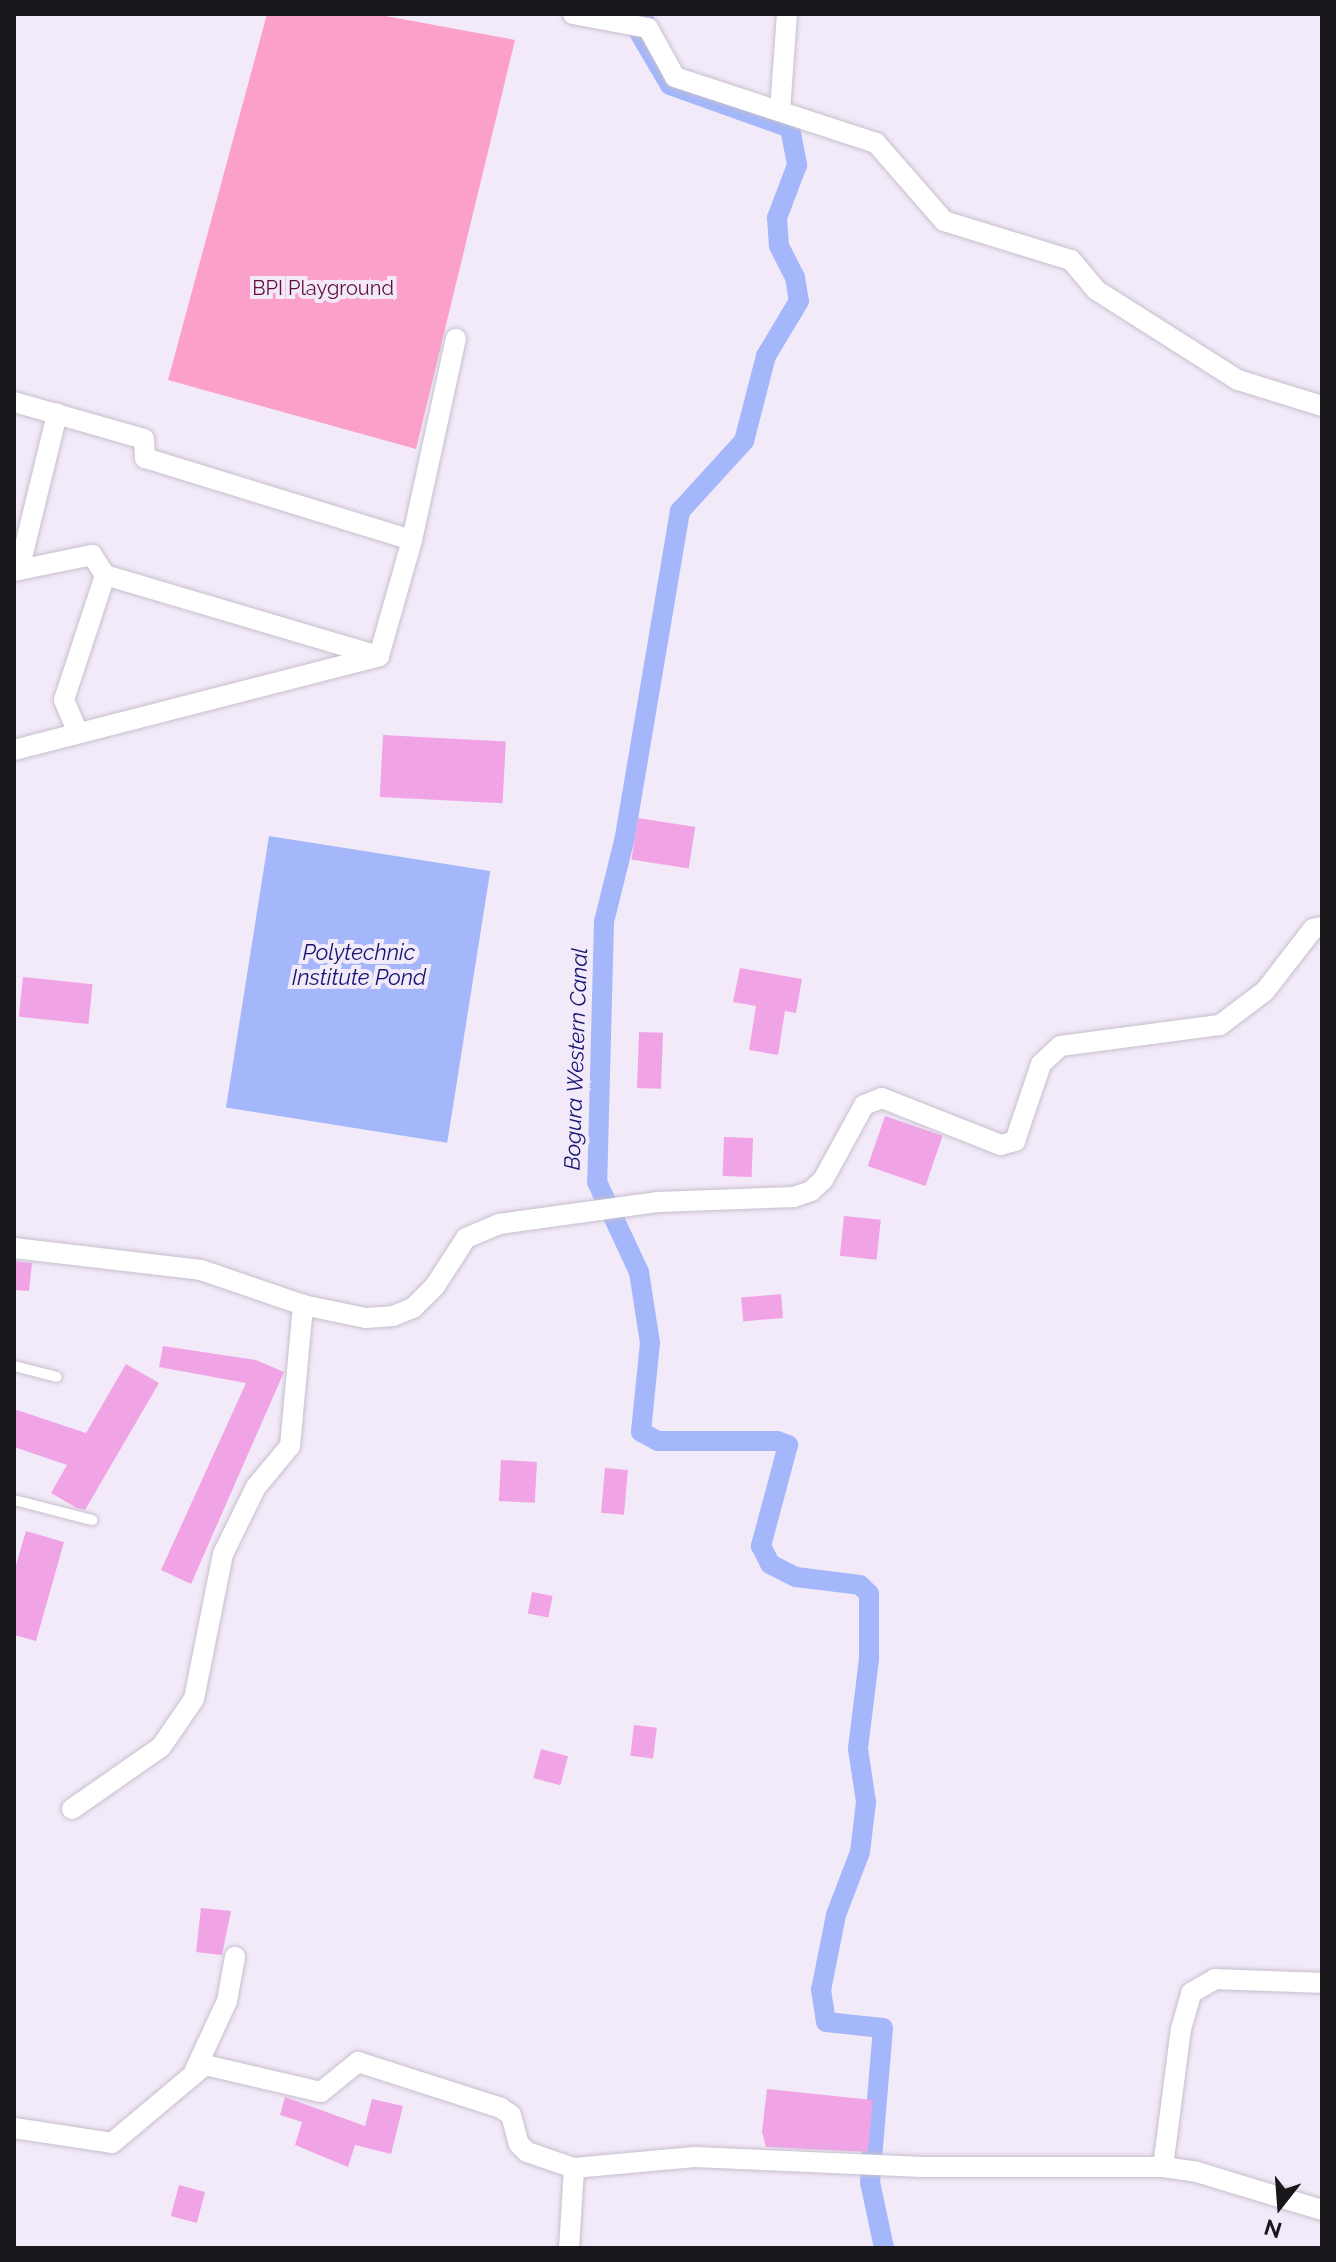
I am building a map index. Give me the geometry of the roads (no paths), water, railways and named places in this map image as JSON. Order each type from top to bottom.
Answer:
[{"type":"street","points":[[573,14],[648,28],[675,77],[876,143],[944,221],[1071,260],[1096,290],[1238,380],[1322,406]]},
{"type":"street","points":[[780,111],[787,14]]},
{"type":"street","points":[[379,656],[412,540],[456,339]]},
{"type":"street","points":[[14,402],[144,439],[145,458],[412,540]]},
{"type":"street","points":[[57,414],[17,571],[92,555],[105,575],[379,656]]},
{"type":"street","points":[[78,733],[64,700],[105,575]]},
{"type":"street","points":[[14,750],[379,656]]},
{"type":"street","points":[[14,1248],[201,1270],[303,1305],[366,1318],[393,1316],[413,1308],[435,1286],[466,1238],[499,1224],[658,1202],[794,1197],[811,1191],[823,1180],[864,1105],[882,1098],[1001,1145],[1015,1141],[1041,1064],[1060,1046],[1220,1025],[1265,991],[1313,929],[1322,927]]},
{"type":"street","points":[[72,1809],[161,1747],[194,1699],[223,1554],[256,1487],[290,1446],[303,1305]]},
{"type":"street","points":[[14,2128],[112,2143],[167,2100],[195,2070],[227,2001],[235,1957]]},
{"type":"street","points":[[1163,2167],[1181,2029],[1191,1993],[1215,1979],[1322,1983]]},
{"type":"street","points":[[195,2070],[205,2065],[321,2092],[358,2062],[501,2108],[511,2115],[519,2144],[527,2152],[574,2168],[695,2157],[891,2165],[1163,2167],[1197,2172],[1322,2210]]},
{"type":"street","points":[[569,2248],[574,2168]]},
{"type":"lane","points":[[14,1366],[57,1377]]},
{"type":"lane","points":[[14,1500],[92,1520]]},
{"type":"water","name":"Polytechnic Institute Pond","points":[[269,836],[490,871],[447,1143],[226,1108]]},
{"type":"waterway","name":"Bogura Western Canal","points":[[644,14],[640,34],[670,85],[790,128],[797,165],[777,218],[779,246],[795,277],[799,301],[766,356],[744,441],[680,511],[625,837],[604,922],[597,1182],[639,1272],[650,1343],[641,1432],[658,1441],[777,1441],[788,1445],[761,1546],[770,1564],[796,1577],[860,1585],[869,1594],[869,1659],[858,1749],[866,1802],[860,1852],[836,1915],[821,1990],[826,2022],[883,2028],[870,2182],[884,2248]]},
{"type":"park label","name":"BPI Playground","points":[[323,288]]}]
